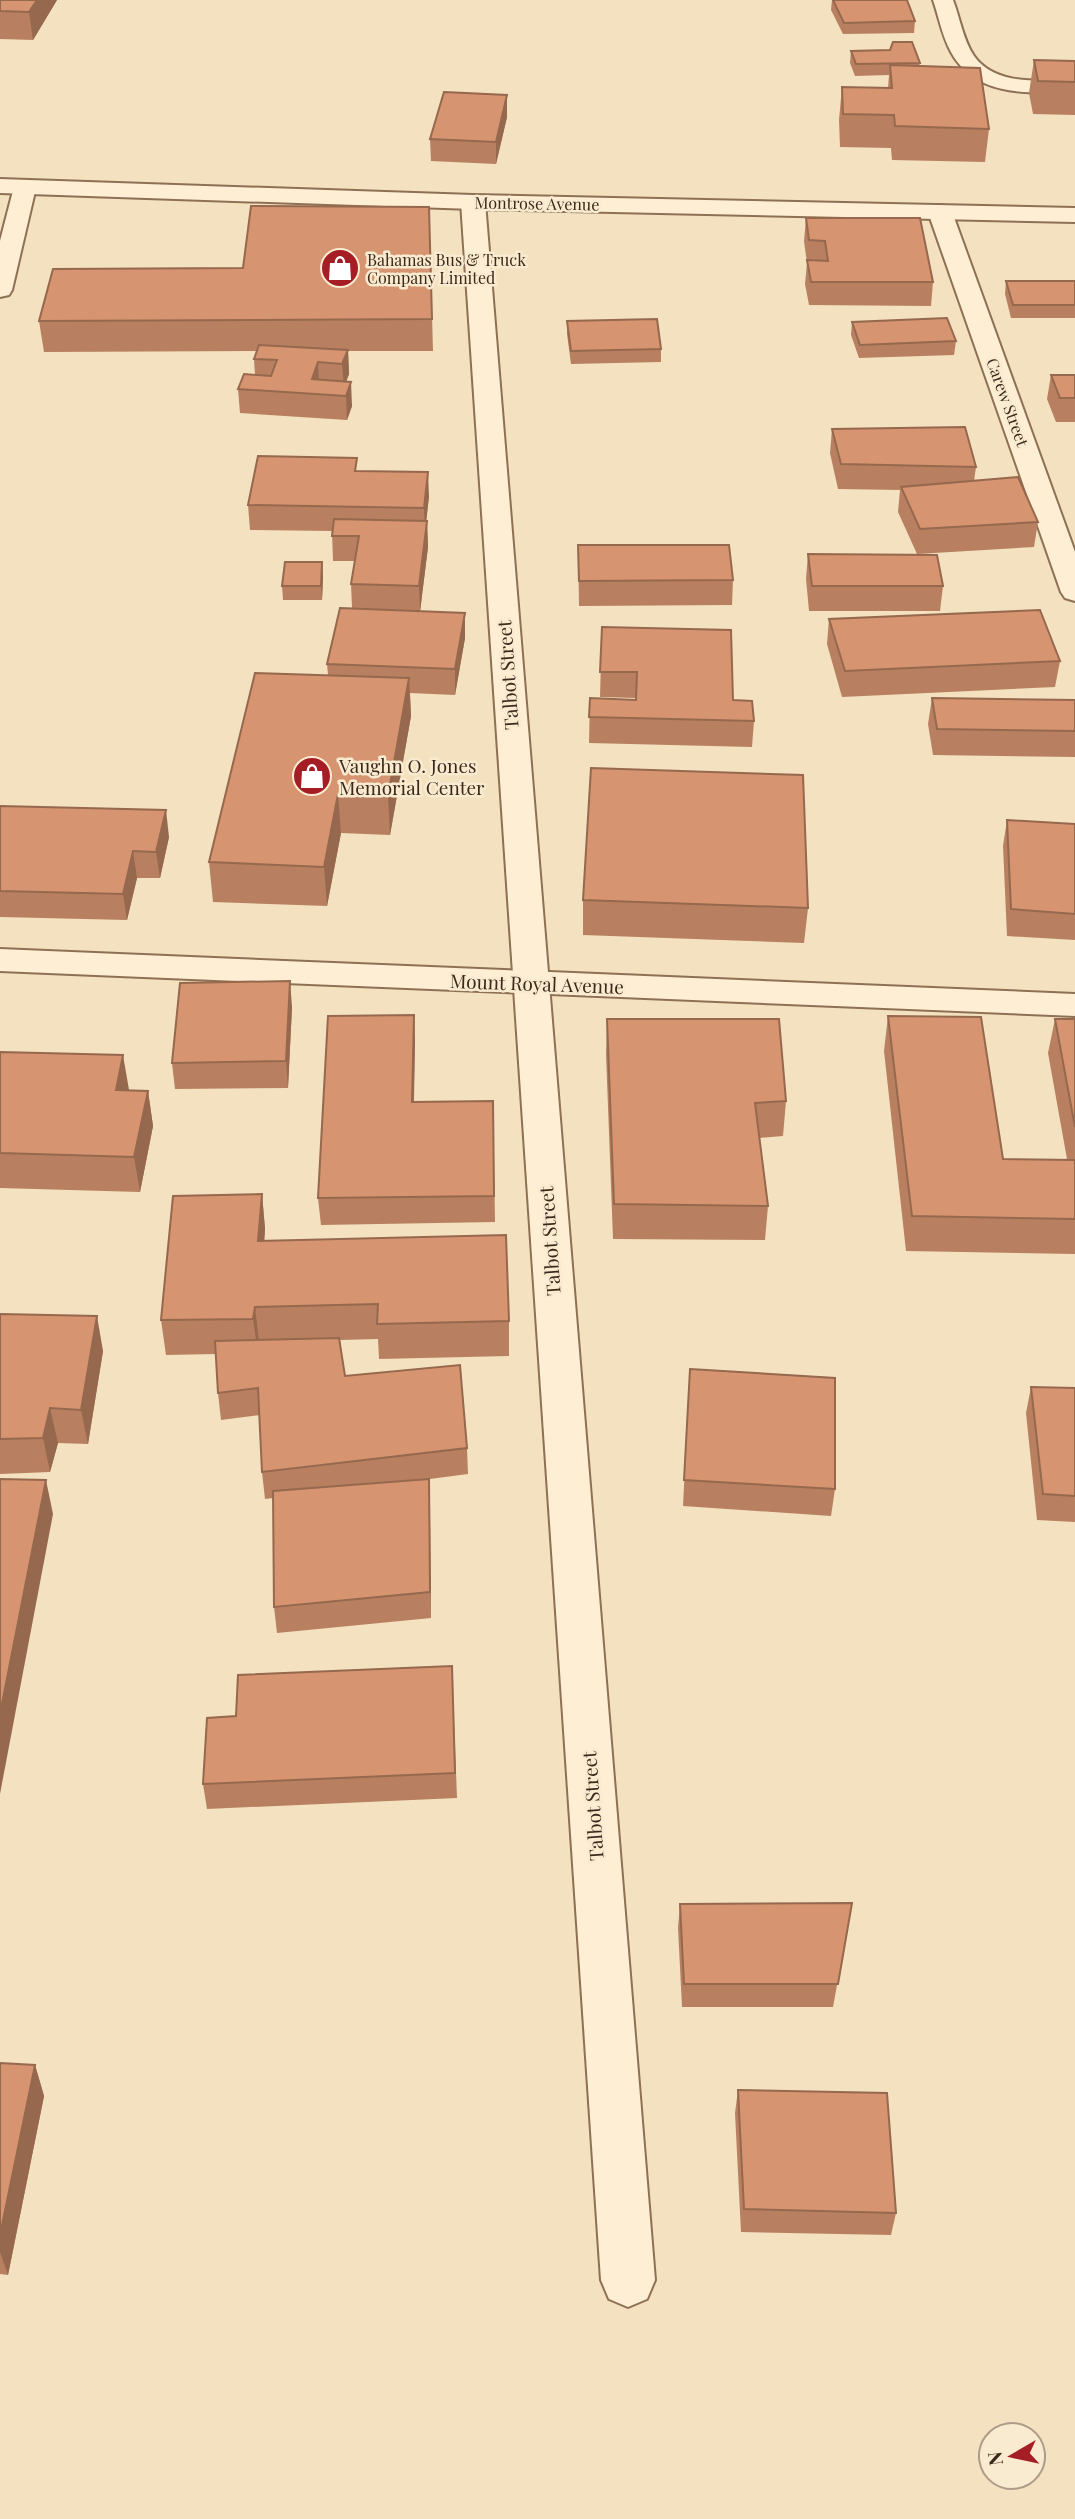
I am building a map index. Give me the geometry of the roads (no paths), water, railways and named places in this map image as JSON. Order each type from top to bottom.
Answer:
[{"type":"street","points":[[943,0],[965,60],[988,79],[1015,85],[1075,86]]},
{"type":"street","name":"Montrose Avenue","points":[[0,186],[473,202],[1075,215]]},
{"type":"street","points":[[0,290],[25,187]]},
{"type":"street","name":"Talbot Street","points":[[473,202],[529,983],[628,2280]]},
{"type":"street","name":"Carew Street","points":[[940,212],[1075,592]]},
{"type":"street","name":"Mount Royal Avenue","points":[[0,960],[1075,1005]]},
{"type":"place","name":"Bahamas Bus & Truck Company Limited","points":[[340,268]]},
{"type":"place","name":"Vaughn O. Jones Memorial Center","points":[[312,776]]}]
